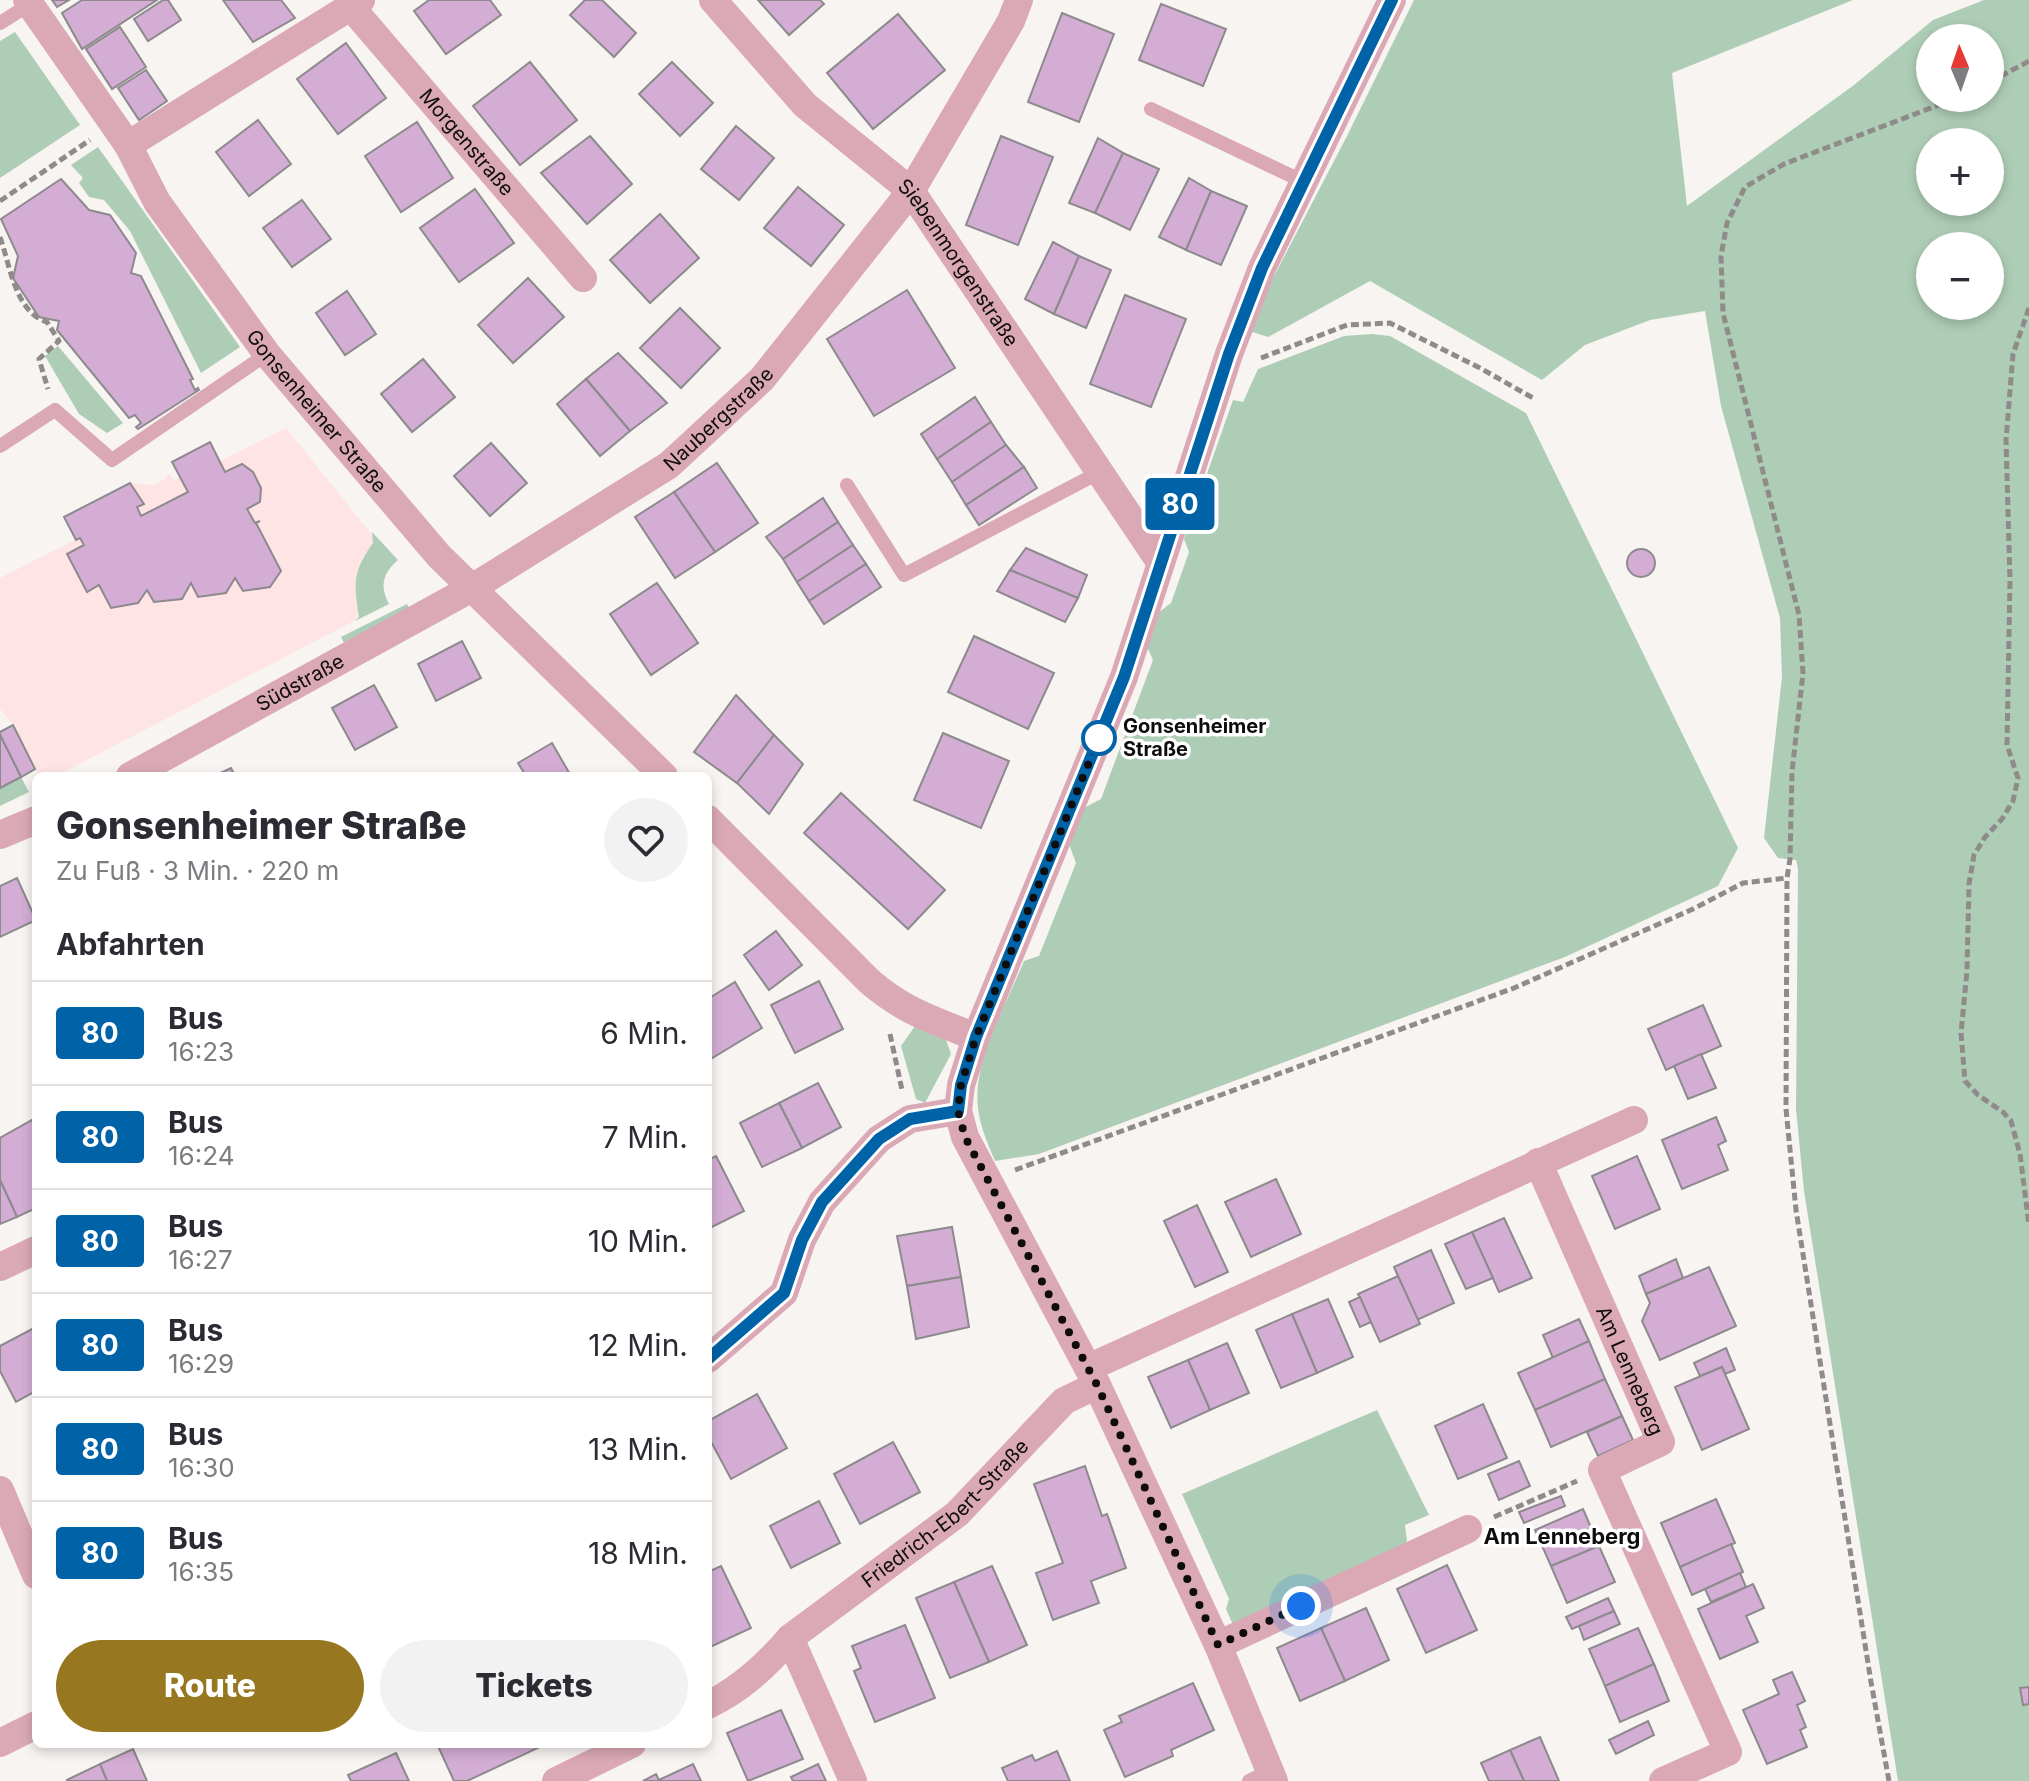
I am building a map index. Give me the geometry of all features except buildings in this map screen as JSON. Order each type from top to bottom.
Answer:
[{"type":"street","name":"Siebenmorgenstraße","points":[[713,0],[805,105],[911,191],[1160,562]]},
{"type":"street","name":"Naubergstraße","points":[[472,588],[669,465],[762,379],[911,191],[1011,21],[1019,0]]},
{"type":"street","points":[[1264,1778],[1218,1645],[1093,1377],[965,1137],[958,1111],[961,1085],[976,1037],[1124,677],[1229,354],[1262,268],[1392,0]]},
{"type":"street","name":"Gonsenheimer Straße","points":[[28,2],[121,134],[157,202],[267,354],[439,556],[660,772]]},
{"type":"street","name":"Morgenstraße","points":[[121,134],[356,3],[583,278]]},
{"type":"street","name":"Südstraße","points":[[137,772],[472,588]]},
{"type":"street","points":[[0,835],[32,822]]},
{"type":"street","points":[[712,827],[869,981],[905,1009],[976,1037]]},
{"type":"street","points":[[712,1356],[784,1293],[802,1240],[822,1202],[879,1139],[910,1119],[958,1111]]},
{"type":"street","points":[[1093,1377],[1538,1162],[1634,1120]]},
{"type":"street","name":"Am Lenneberg","points":[[1538,1162],[1661,1442],[1602,1470]]},
{"type":"street","points":[[0,1267],[32,1252]]},
{"type":"street","name":"Friedrich-Ebert-Straße","points":[[712,1703],[749,1680],[770,1662],[790,1638],[957,1514],[1064,1401],[1093,1377]]},
{"type":"street","points":[[1602,1470],[1728,1752],[1667,1780]]},
{"type":"street","points":[[0,1490],[32,1566]]},
{"type":"street","points":[[1218,1645],[1468,1529]]},
{"type":"street","points":[[790,1638],[853,1781]]},
{"type":"street","points":[[0,1743],[32,1727]]},
{"type":"street","points":[[573,1778],[625,1748]]},
{"type":"lane","points":[[0,23],[28,2]]},
{"type":"lane","points":[[1151,109],[1302,181]]},
{"type":"lane","points":[[0,446],[55,410],[112,460],[267,354]]},
{"type":"lane","points":[[847,485],[904,575],[1100,472]]},
{"type":"path","points":[[2004,74],[2029,61]]},
{"type":"path","points":[[1889,1781],[1796,1210],[1786,1109],[1787,878],[1792,772],[1803,673],[1799,615],[1723,313],[1721,256],[1727,223],[1745,187],[1784,164],[1920,112]]},
{"type":"path","points":[[0,201],[121,134]]},
{"type":"path","points":[[0,237],[11,282],[36,319],[47,322],[59,341],[39,359],[55,410]]},
{"type":"path","points":[[2029,308],[2013,354],[2006,440],[2010,580],[2007,745],[2018,778],[2013,801],[1974,855],[1969,884],[1967,971],[1961,1033],[1965,1081],[2011,1121],[2020,1154],[2029,1225]]},
{"type":"path","points":[[1229,354],[1261,358],[1301,340],[1347,325],[1390,323],[1533,398]]},
{"type":"path","points":[[1026,1166],[1514,988],[1693,909],[1743,883],[1787,878]]},
{"type":"path","points":[[905,1009],[889,1035],[910,1119]]},
{"type":"path","points":[[1468,1529],[1602,1470]]},
{"type":"shaded area","points":[[286,428],[373,536],[373,544],[362,558],[358,619],[64,772],[37,772],[13,725],[0,709],[0,578],[75,540],[64,517],[130,483],[154,485],[168,474],[175,480],[180,478],[172,462],[210,442],[220,461]]},
{"type":"green space","points":[[1414,0],[1853,0],[1672,73],[1687,206],[1854,85],[1916,34],[1916,112],[2004,112],[2004,24],[1928,24],[1984,0],[2029,0],[2029,1781],[1898,1781],[1804,1191],[1796,1109],[1798,869],[1796,860],[1778,858],[1764,838],[1782,677],[1780,618],[1721,406],[1705,311],[1650,320],[1585,345],[1542,380],[1370,281],[1268,337],[1246,330]]},
{"type":"green space","points":[[15,32],[80,125],[0,178],[0,41]]},
{"type":"green space","points":[[98,147],[240,347],[201,373],[130,231],[104,200],[89,197],[79,183],[83,178],[71,165]]},
{"type":"green space","points":[[1344,336],[1390,336],[1526,413],[1738,848],[1718,886],[1565,957],[1039,1154],[995,1161],[982,1129],[978,1108],[980,1072],[985,1052],[1024,961],[1039,956],[1076,863],[1067,839],[1076,812],[1101,799],[1153,660],[1145,642],[1150,619],[1171,603],[1189,552],[1184,539],[1233,400],[1243,402],[1258,369]]},
{"type":"green space","points":[[58,346],[123,423],[107,433],[79,414],[45,356]]},
{"type":"green space","points":[[372,532],[398,560],[384,580],[384,592],[389,604],[355,621],[359,617],[356,578],[361,562],[373,543]]},
{"type":"green space","points":[[407,604],[411,612],[345,645],[341,637]]},
{"type":"green space","points":[[21,777],[29,792],[0,806],[0,788]]},
{"type":"green space","points":[[917,1023],[946,1040],[951,1054],[925,1103],[916,1099],[901,1046]]},
{"type":"green space","points":[[1377,1410],[1429,1515],[1405,1525],[1407,1541],[1400,1549],[1233,1625],[1226,1609],[1229,1599],[1182,1494]]},
{"type":"bus line","name":"80","points":[[712,1356],[784,1293],[802,1240],[822,1202],[879,1139],[910,1119],[958,1111],[961,1085],[976,1037],[1124,677],[1229,354],[1262,268],[1392,0]]},
{"type":"place","name":"Gonsenheimer Straße","points":[[1099,738]]},
{"type":"district","name":"Am Lenneberg","points":[[1562,1536]]},
{"type":"route","points":[[1099,738],[976,1037],[961,1085],[958,1111],[965,1137],[1097,1385],[1218,1645],[1301,1606]]}]
